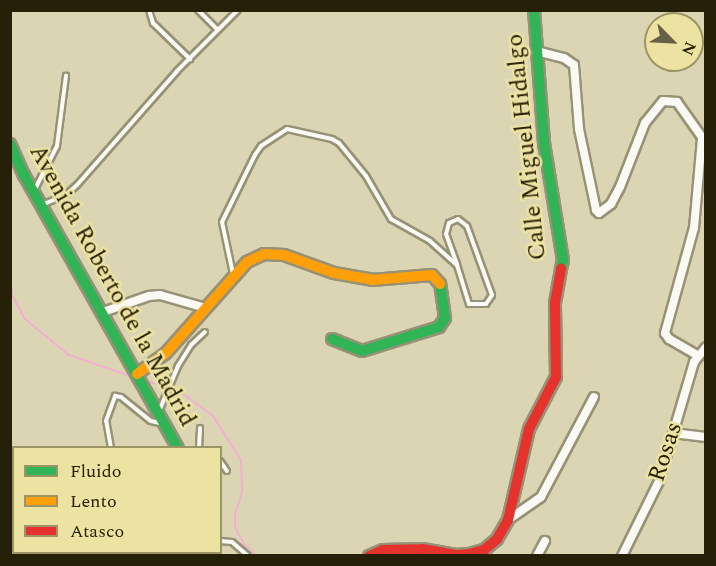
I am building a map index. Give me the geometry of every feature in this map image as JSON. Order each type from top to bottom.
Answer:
[{"type":"street","name":"Calle Miguel Hidalgo","points":[[369,555],[422,549],[457,555],[469,554],[484,550],[497,539],[508,520],[529,429],[555,377],[555,303],[563,260],[544,142],[534,10]]},
{"type":"street","points":[[536,51],[564,58],[574,65],[579,129],[596,210],[599,213],[611,204],[645,123],[663,101],[677,102],[704,141],[694,228],[666,333],[669,339],[697,355]]},
{"type":"street","name":"Avenida Roberto de la Madrid","points":[[10,144],[33,192],[177,446]]},
{"type":"street","points":[[137,374],[165,354],[247,262],[264,254],[284,255],[334,273],[372,280],[432,275],[440,282],[445,318],[439,327],[362,351],[332,339]]},
{"type":"street","points":[[103,312],[149,296],[160,295],[206,308]]},
{"type":"street","name":"Rosas","points":[[621,555],[659,481],[697,355],[705,346]]},
{"type":"street","name":"Calle Miguel Hidalgo","points":[[508,520],[541,497],[594,397]]},
{"type":"street","points":[[673,433],[705,437]]},
{"type":"street","points":[[537,555],[545,541]]},
{"type":"lane","points":[[149,10],[153,23],[190,59]]},
{"type":"lane","points":[[198,10],[218,30]]},
{"type":"lane","points":[[41,205],[67,194],[77,185],[190,59],[238,10]]},
{"type":"lane","points":[[33,192],[57,146],[66,76]]},
{"type":"lane","points":[[233,277],[222,222],[261,146],[287,129],[332,139],[339,143],[366,176],[391,219],[430,241],[457,265],[469,304],[486,304],[492,295],[467,226],[458,219],[449,223],[446,234],[457,265]]},
{"type":"lane","points":[[159,413],[178,366],[191,345],[205,332]]},
{"type":"lane","points":[[111,446],[106,421],[115,396],[121,397],[151,421],[165,425]]},
{"type":"lane","points":[[199,446],[200,428]]},
{"type":"lane","points":[[222,465],[227,471]]},
{"type":"lane","points":[[222,541],[232,542],[249,555]]},
{"type":"waterway","points":[[10,278],[12,295],[25,319],[69,355],[127,375]]},
{"type":"waterway","points":[[147,381],[165,387]]},
{"type":"waterway","points":[[180,392],[213,416],[241,460],[242,493],[235,513],[235,527],[244,544],[257,556]]},
{"type":"traffic: fast","points":[[534,10],[544,143],[563,260],[561,269]]},
{"type":"traffic: fast","points":[[10,144],[24,175],[177,446]]},
{"type":"traffic: fast","points":[[332,339],[362,351],[439,327],[445,318],[440,284]]},
{"type":"traffic: slow","points":[[137,374],[165,354],[247,262],[264,254],[284,255],[334,273],[372,280],[432,275],[440,284]]},
{"type":"traffic: jam","points":[[369,556],[383,550],[422,549],[457,555],[469,554],[484,550],[497,539],[508,520],[529,429],[556,377],[555,303],[561,269]]}]
